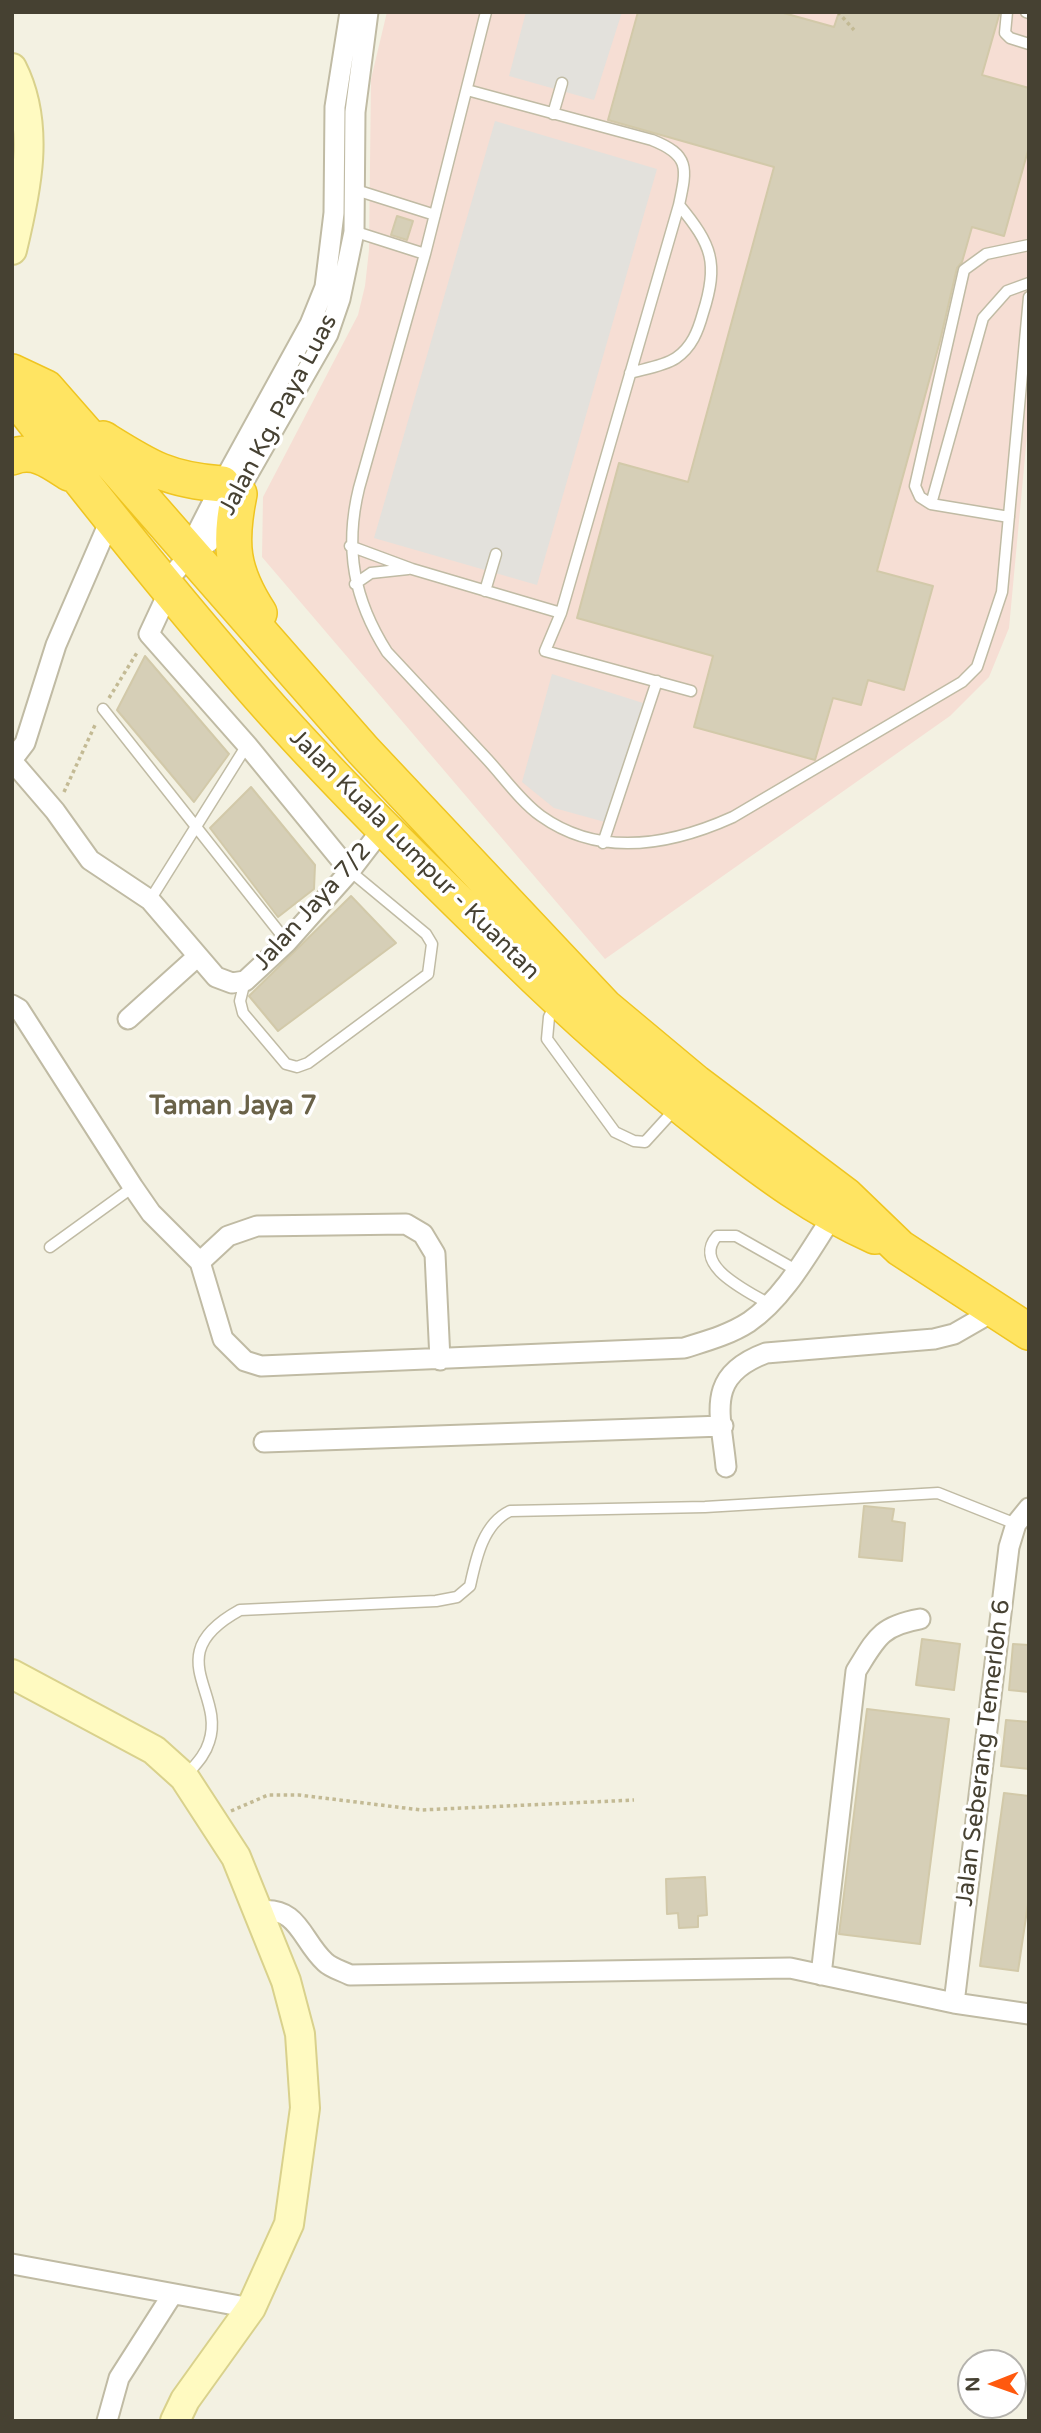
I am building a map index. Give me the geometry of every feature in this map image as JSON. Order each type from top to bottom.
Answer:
[{"type":"highway","name":"Jalan Kuala Lumpur - Kuantan","points":[[12,373],[46,388],[311,692],[605,1007],[839,1207]]},
{"type":"highway","name":"Jalan Kuala Lumpur - Kuantan","points":[[12,373],[23,407],[166,587],[272,710],[383,828],[557,999],[679,1105],[750,1160],[839,1207],[1029,1332]]},
{"type":"highway","points":[[68,416],[165,475],[230,489],[232,547],[237,572],[246,592],[311,692]]},
{"type":"highway","points":[[12,457],[29,453],[42,456],[81,480]]},
{"type":"street","name":"Jalan Kg. Paya Luas","points":[[230,489],[310,324],[325,287],[334,213],[335,107],[350,12]]},
{"type":"street","name":"Jalan Kg. Paya Luas","points":[[247,745],[149,634],[166,587],[190,555],[197,533],[230,489],[328,334],[340,299],[354,232],[355,112],[368,12]]},
{"type":"street","points":[[12,68],[27,118],[29,159],[12,250]]},
{"type":"street","points":[[12,760],[25,743],[56,645],[111,518]]},
{"type":"street","points":[[247,745],[350,871]]},
{"type":"street","name":"Jalan Jaya 7/2","points":[[12,760],[55,811],[90,860],[150,900],[216,977],[232,983],[244,981],[287,942],[350,871],[383,828]]},
{"type":"street","points":[[128,1019],[198,956]]},
{"type":"street","points":[[12,1005],[19,1009],[151,1213],[200,1262],[223,1339],[245,1362],[261,1366],[684,1348],[724,1336],[750,1322],[769,1304],[796,1270],[839,1207]]},
{"type":"street","points":[[200,1262],[228,1236],[257,1226],[406,1224],[424,1234],[435,1254],[440,1360]]},
{"type":"street","points":[[726,1467],[720,1399],[726,1377],[742,1362],[766,1353],[934,1339],[954,1334],[994,1311]]},
{"type":"street","points":[[264,1441],[723,1426]]},
{"type":"street","name":"Jalan Seberang Temerloh 6","points":[[954,2003],[1009,1547],[1016,1524],[1029,1508]]},
{"type":"street","points":[[821,1975],[856,1671],[880,1634],[896,1624],[920,1619]]},
{"type":"street","points":[[12,1674],[38,1691],[155,1750],[184,1777],[214,1819],[236,1857],[286,1981],[300,2034],[304,2108],[289,2224],[251,2308],[185,2400],[176,2421]]},
{"type":"street","points":[[259,1911],[274,1909],[290,1916],[326,1963],[350,1975],[790,1968],[954,2003],[1029,2014]]},
{"type":"street","points":[[12,2264],[251,2308]]},
{"type":"street","points":[[107,2421],[119,2378],[172,2295]]},
{"type":"lane","points":[[486,12],[425,254],[351,519],[350,546],[355,584],[369,624],[387,652],[539,815],[575,835],[603,843],[647,843],[704,830],[733,817],[962,682],[976,667],[1002,592],[1029,297]]},
{"type":"lane","points":[[1007,12],[1004,33],[1029,44]]},
{"type":"lane","points":[[554,114],[562,83]]},
{"type":"lane","points":[[467,90],[673,148],[681,155],[685,180],[679,205],[561,613],[545,651],[691,691]]},
{"type":"lane","points":[[425,254],[354,232],[334,213],[356,190],[435,215]]},
{"type":"lane","points":[[630,373],[674,360],[687,349],[698,333],[713,283],[712,263],[700,231],[679,205]]},
{"type":"lane","points":[[1009,517],[931,503],[920,497],[915,486],[964,270],[986,254],[1029,245]]},
{"type":"lane","points":[[931,503],[983,318],[1007,291],[1029,283]]},
{"type":"lane","points":[[350,546],[412,569],[561,613]]},
{"type":"lane","points":[[485,590],[496,554]]},
{"type":"lane","points":[[355,584],[371,573],[412,569]]},
{"type":"lane","points":[[603,843],[657,681]]},
{"type":"lane","points":[[103,709],[287,942]]},
{"type":"lane","points":[[150,900],[247,745]]},
{"type":"lane","points":[[244,981],[240,1002],[243,1013],[286,1064],[297,1067],[308,1063],[428,974],[432,944],[426,934],[350,871]]},
{"type":"lane","points":[[557,999],[549,1017],[547,1039],[615,1132],[634,1141],[645,1142],[679,1105]]},
{"type":"lane","points":[[50,1247],[133,1187]]},
{"type":"lane","points":[[769,1304],[719,1272],[709,1255],[710,1244],[717,1236],[736,1236],[796,1270]]},
{"type":"lane","points":[[184,1777],[203,1756],[210,1740],[212,1721],[200,1679],[200,1656],[207,1636],[221,1620],[240,1610],[436,1601],[457,1597],[470,1586],[477,1554],[496,1518],[510,1511],[705,1507],[938,1493],[1016,1524]]},
{"type":"path","points":[[838,12],[854,30]]},
{"type":"path","points":[[214,1819],[268,1795],[299,1795],[421,1810],[634,1800]]},
{"type":"shaded area","points":[[387,12],[1029,12],[1029,414],[1009,628],[989,677],[950,716],[605,959],[262,557],[263,497],[358,315],[365,286],[369,250],[371,79]]},
{"type":"shaded area","points":[[526,12],[622,12],[594,100],[509,76]]},
{"type":"shaded area","points":[[495,121],[657,169],[537,585],[374,538]]},
{"type":"shaded area","points":[[552,674],[643,703],[605,822],[554,808],[522,782]]},
{"type":"building","points":[[638,12],[780,12],[834,27],[839,12],[1000,12],[982,75],[1029,88],[1029,147],[1004,236],[972,227],[962,262],[957,268],[940,341],[877,571],[933,586],[904,690],[868,680],[861,705],[833,698],[815,760],[694,727],[713,656],[577,618],[619,463],[688,482],[774,167],[608,120]]},
{"type":"building","points":[[397,216],[413,221],[407,240],[391,235]]},
{"type":"building","points":[[145,656],[229,754],[194,802],[117,710]]},
{"type":"building","points":[[251,787],[315,865],[314,889],[278,917],[210,828]]},
{"type":"building","points":[[351,896],[396,943],[278,1031],[249,996]]},
{"type":"building","points":[[864,1506],[894,1509],[892,1521],[905,1523],[902,1561],[859,1557]]},
{"type":"building","points":[[922,1639],[960,1644],[954,1690],[916,1685]]},
{"type":"building","points":[[1013,1644],[1029,1645],[1029,1692],[1009,1690]]},
{"type":"building","points":[[867,1709],[949,1719],[920,1944],[839,1934]]},
{"type":"building","points":[[1006,1720],[1029,1722],[1029,1769],[1001,1766]]},
{"type":"building","points":[[1004,1793],[1029,1796],[1029,1897],[1018,1971],[980,1966]]},
{"type":"building","points":[[705,1877],[707,1915],[698,1916],[698,1927],[679,1928],[678,1913],[667,1914],[666,1879]]},
{"type":"district","name":"Taman Jaya 7","points":[[233,1107]]}]
